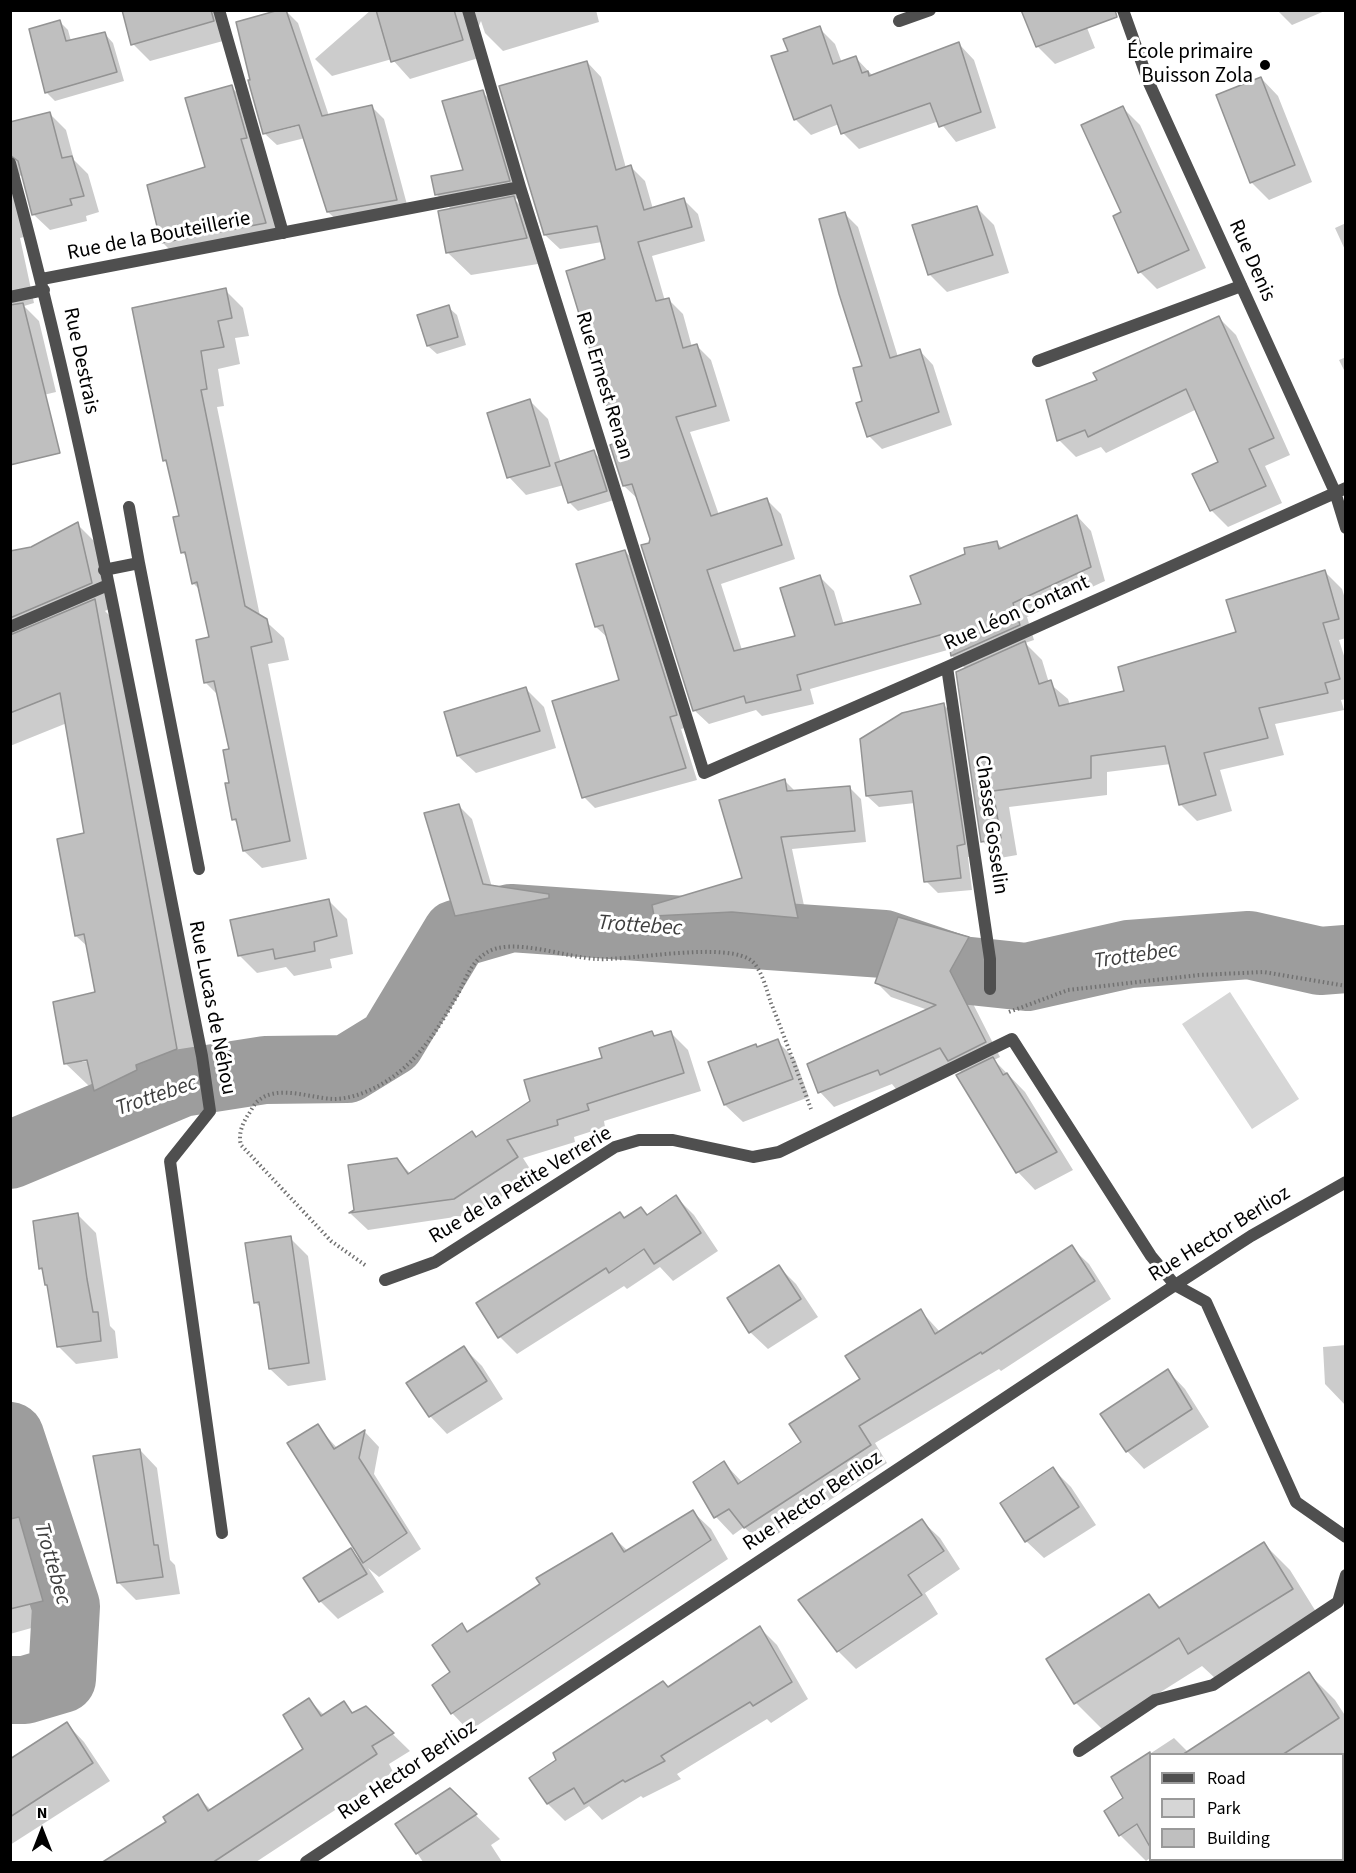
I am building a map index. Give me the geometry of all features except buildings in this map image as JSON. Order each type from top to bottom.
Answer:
[{"type":"street","name":"Rue de la Bouteillerie","points":[[219,10],[283,233]]},
{"type":"street","name":"Rue Ernest Renan","points":[[468,10],[520,187],[704,773]]},
{"type":"street","points":[[898,21],[930,10]]},
{"type":"street","name":"Rue Denis","points":[[1123,10],[1149,83],[1241,286],[1340,490],[1346,528]]},
{"type":"street","name":"Rue Destrais","points":[[10,163],[43,285],[108,585]]},
{"type":"street","name":"Rue de la Bouteillerie","points":[[10,297],[43,285],[283,233],[520,187]]},
{"type":"street","points":[[1038,361],[1241,286]]},
{"type":"street","name":"Rue Léon Contant","points":[[704,773],[947,667],[1340,490]]},
{"type":"street","points":[[129,507],[199,869]]},
{"type":"street","points":[[104,570],[139,563]]},
{"type":"street","points":[[10,627],[108,585]]},
{"type":"street","name":"Rue Lucas de Néhou","points":[[108,585],[202,1056],[210,1111],[170,1161],[222,1533]]},
{"type":"street","name":"Chasse Gosselin","points":[[947,667],[990,959],[990,989]]},
{"type":"street","name":"Rue de la Petite Verrerie","points":[[385,1280],[435,1262],[615,1147],[639,1140],[673,1140],[753,1157],[778,1152],[1012,1039],[1151,1256],[1175,1285]]},
{"type":"street","name":"Rue Hector Berlioz","points":[[306,1863],[1175,1285],[1251,1236],[1346,1182]]},
{"type":"street","points":[[1175,1285],[1206,1302],[1296,1502],[1346,1537]]},
{"type":"street","points":[[1079,1751],[1155,1700],[1213,1685],[1338,1602],[1346,1575]]},
{"type":"path","points":[[385,1280],[331,1241],[241,1145],[238,1137],[244,1120],[257,1101],[267,1095],[282,1092],[333,1099],[350,1097],[388,1082],[418,1057],[470,970],[488,951],[504,947],[527,948],[598,959],[684,952],[731,953],[744,956],[754,962],[764,985],[820,1132]]},
{"type":"path","points":[[1000,1016],[1068,990],[1199,975],[1264,972],[1346,986]]},
{"type":"green space","points":[[1230,992],[1299,1099],[1252,1129],[1182,1024]]},
{"type":"waterway","name":"Trottebec","points":[[10,1155],[182,1083],[265,1070],[347,1069],[391,1042],[456,934],[511,918],[884,944],[961,970],[1027,977],[1129,954],[1249,945],[1320,961],[1346,959]]},
{"type":"waterway","name":"Trottebec","points":[[10,1436],[66,1606],[62,1679],[25,1690],[10,1690]]},
{"type":"place","name":"École primaire Buisson Zola","points":[[1265,65]]}]
